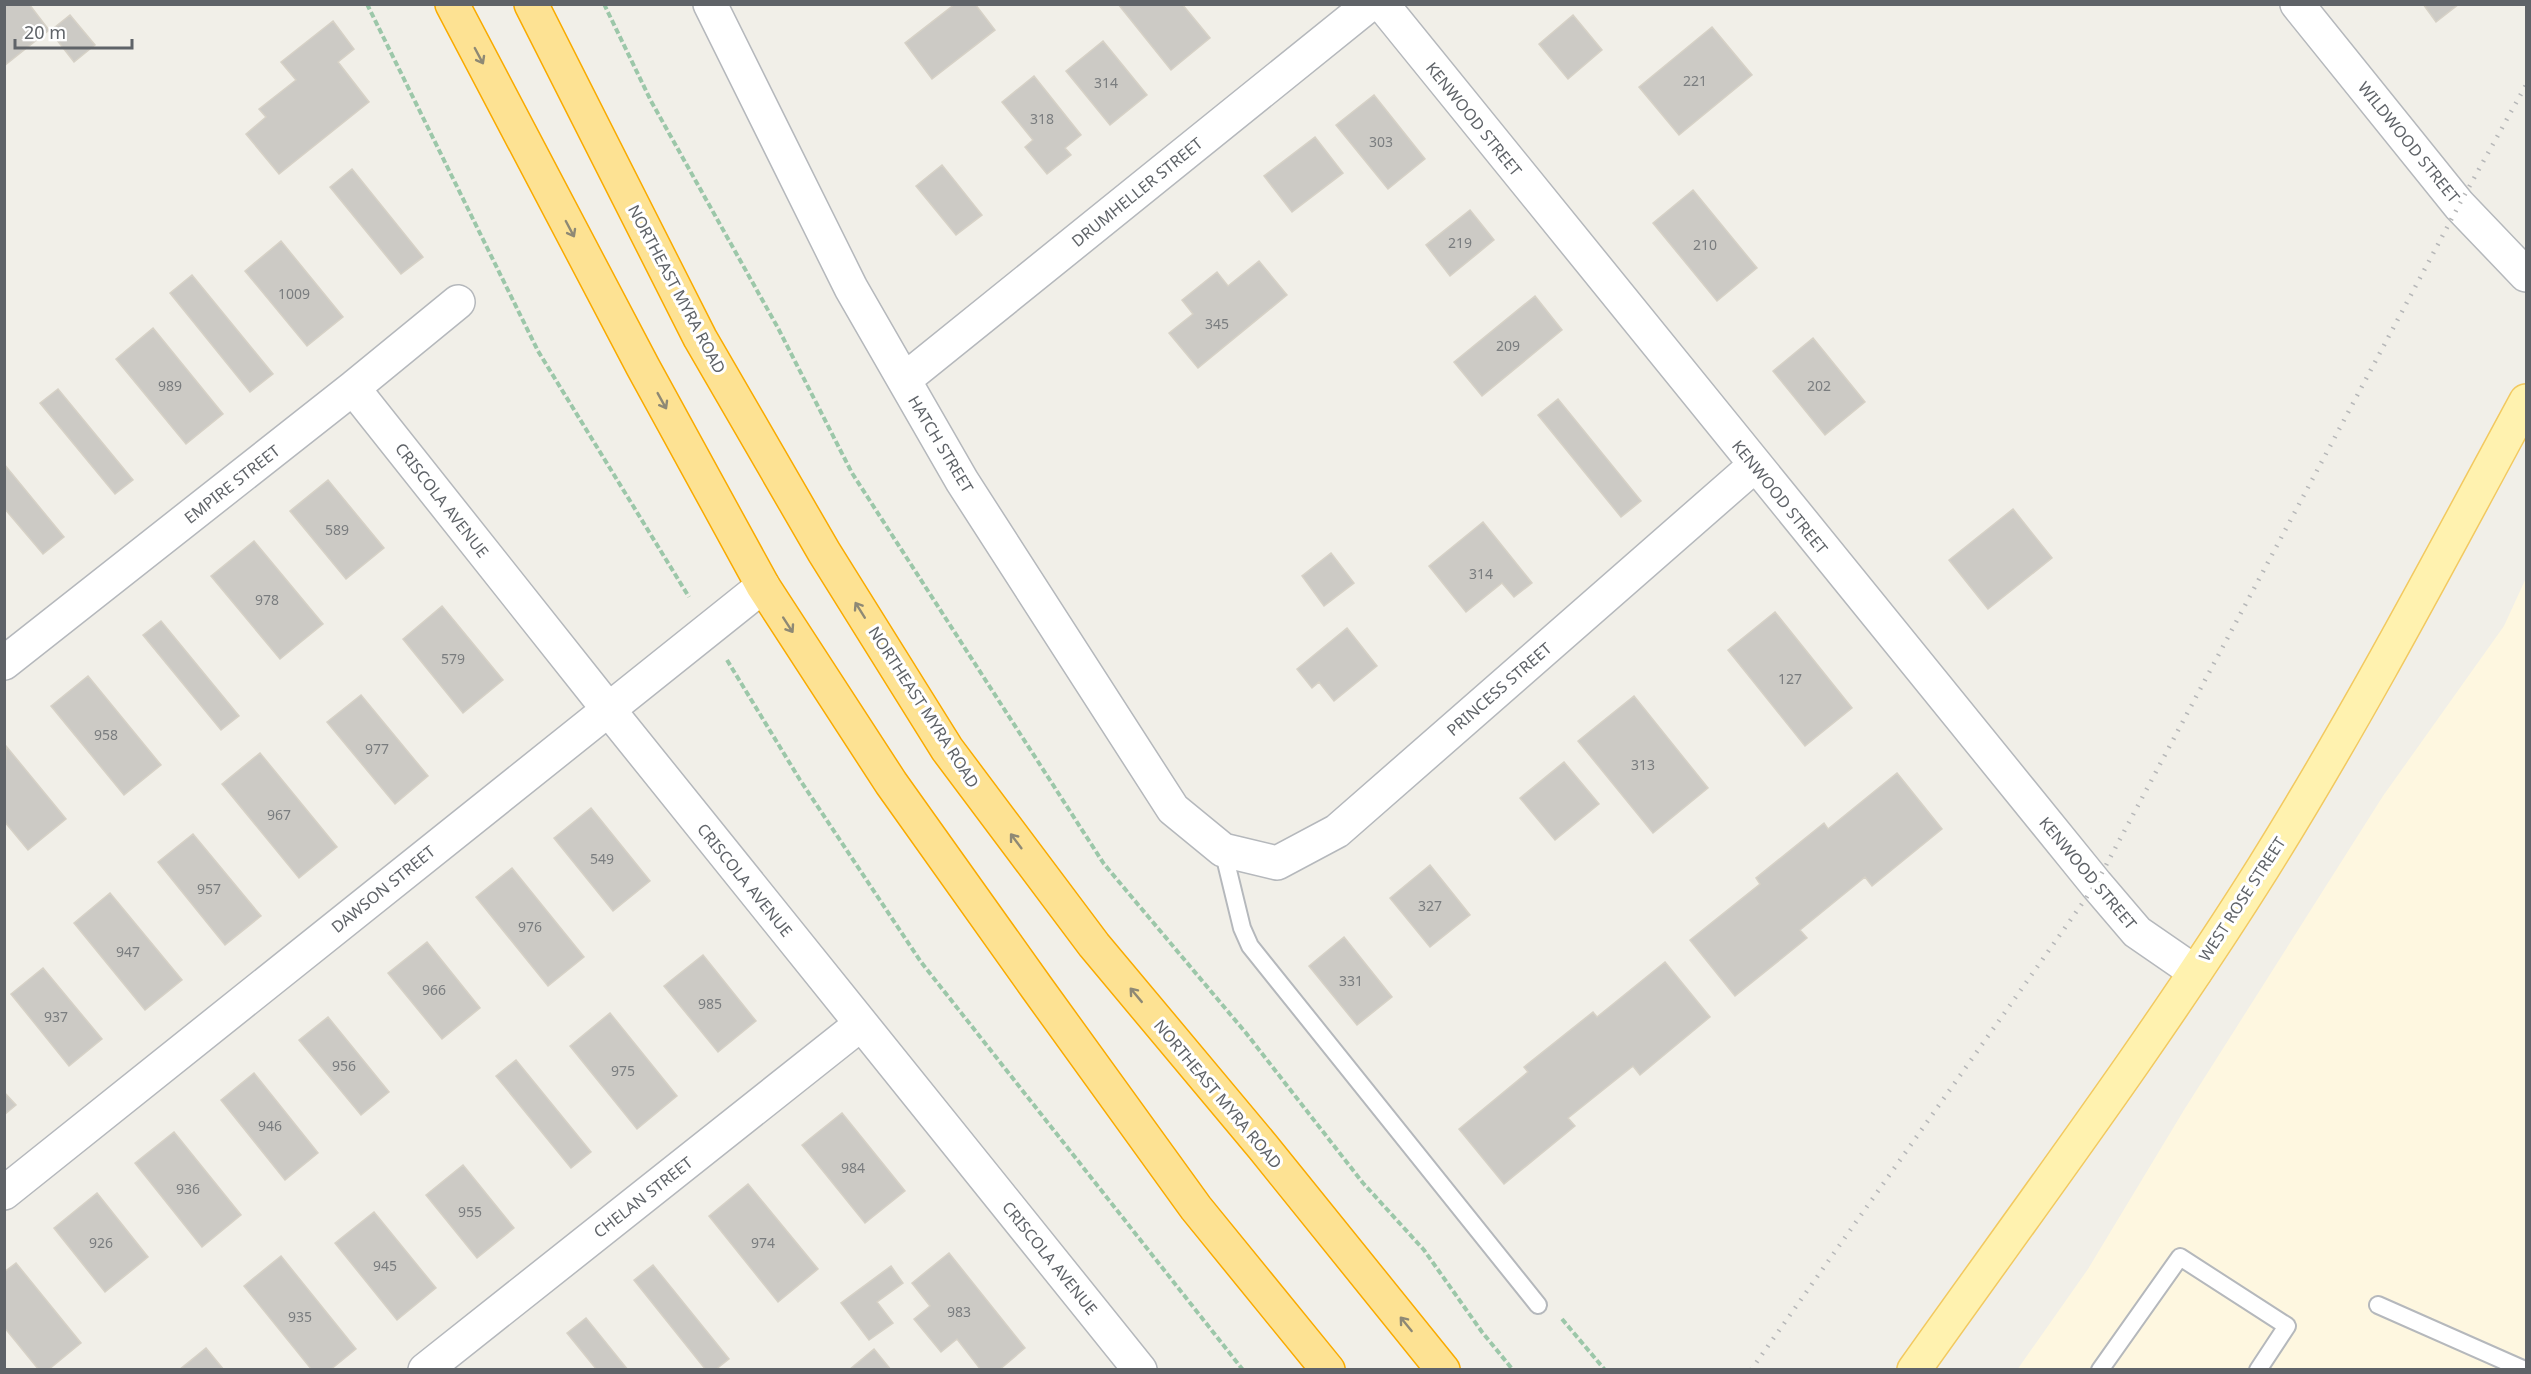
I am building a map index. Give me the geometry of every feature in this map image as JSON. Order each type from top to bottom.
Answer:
[{"type":"highway","points":[[452,4],[643,367],[763,586],[891,783],[1065,1027],[1196,1208],[1328,1370]]},
{"type":"highway","name":"NORTHEAST MYRA ROAD","points":[[531,4],[700,338],[824,552],[947,748],[1094,945],[1263,1147],[1443,1370]]},
{"type":"main road","name":"WEST ROSE STREET","points":[[1914,1370],[2195,972],[2326,766],[2526,401]]},
{"type":"street","name":"HATCH STREET","points":[[710,4],[851,288],[962,481],[1173,809],[1223,850]]},
{"type":"street","name":"DRUMHELLER STREET","points":[[904,380],[1370,4]]},
{"type":"street","name":"KENWOOD STREET","points":[[1382,4],[1754,466],[2136,932],[2195,972]]},
{"type":"street","name":"WILDWOOD STREET","points":[[2297,4],[2459,205],[2526,275]]},
{"type":"street","name":"EMPIRE STREET","points":[[4,663],[353,388],[458,302]]},
{"type":"street","name":"CRISCOLA AVENUE","points":[[353,388],[861,1024],[1128,1365]]},
{"type":"street","name":"PRINCESS STREET","points":[[1223,850],[1277,863],[1337,831],[1754,466]]},
{"type":"street","name":"DAWSON STREET","points":[[4,1193],[763,586]]},
{"type":"street","name":"CHELAN STREET","points":[[425,1370],[861,1024]]},
{"type":"lane","points":[[1223,850],[1242,928],[1250,946],[1538,1305]]},
{"type":"lane","points":[[2100,1370],[2180,1257],[2287,1326],[2258,1370]]},
{"type":"lane","points":[[2378,1305],[2525,1370]]},
{"type":"path","points":[[367,4],[538,351],[800,780],[921,962],[1243,1370]]},
{"type":"path","points":[[604,4],[651,101],[778,328],[852,473],[1104,864],[1246,1033],[1363,1183],[1424,1250],[1482,1332],[1513,1370]]},
{"type":"path","points":[[1538,1305],[1550,1305],[1605,1370]]},
{"type":"shaded area","points":[[2526,578],[2526,1369],[2017,1370],[2088,1269],[2184,1110],[2383,796],[2504,626]]},
{"type":"building","points":[[4,4],[29,4],[49,30],[4,66]]},
{"type":"building","points":[[955,4],[975,4],[995,30],[932,79],[905,43]]},
{"type":"building","points":[[1118,4],[1182,4],[1210,38],[1171,70]]},
{"type":"building","points":[[2423,4],[2459,4],[2436,22]]},
{"type":"building","points":[[70,15],[95,45],[74,62],[50,31]]},
{"type":"building","points":[[1573,15],[1602,50],[1568,79],[1539,44]]},
{"type":"building","points":[[333,21],[354,49],[338,62],[369,102],[279,174],[246,134],[266,117],[259,109],[296,80],[281,62]]},
{"type":"building","points":[[1712,27],[1752,75],[1679,135],[1639,87]]},
{"type":"building","points":[[1103,41],[1147,95],[1110,125],[1066,71]]},
{"type":"building","points":[[1034,76],[1081,135],[1065,148],[1071,155],[1047,174],[1025,147],[1033,140],[1002,102]]},
{"type":"building","points":[[1374,95],[1425,159],[1388,189],[1336,125]]},
{"type":"building","points":[[1315,137],[1343,173],[1292,212],[1264,176]]},
{"type":"building","points":[[942,165],[982,215],[956,235],[916,186]]},
{"type":"building","points":[[352,169],[423,257],[401,274],[330,187]]},
{"type":"building","points":[[1693,190],[1757,268],[1717,301],[1653,223]]},
{"type":"building","points":[[1470,210],[1494,240],[1450,276],[1426,245]]},
{"type":"building","points":[[281,241],[343,317],[307,346],[245,271]]},
{"type":"building","points":[[1259,261],[1287,295],[1198,368],[1169,333],[1193,314],[1182,300],[1217,272],[1228,286]]},
{"type":"building","points":[[192,275],[273,374],[250,392],[170,293]]},
{"type":"building","points":[[1535,296],[1562,330],[1482,396],[1454,362]]},
{"type":"building","points":[[153,328],[223,414],[186,444],[116,359]]},
{"type":"building","points":[[1813,338],[1865,402],[1825,435],[1773,371]]},
{"type":"building","points":[[58,389],[133,480],[115,494],[40,403]]},
{"type":"building","points":[[1558,399],[1641,501],[1621,517],[1538,415]]},
{"type":"building","points":[[4,464],[64,537],[43,554],[4,508]]},
{"type":"building","points":[[328,480],[384,548],[346,579],[290,511]]},
{"type":"building","points":[[2013,509],[2052,558],[1988,609],[1949,560]]},
{"type":"building","points":[[1483,522],[1532,583],[1514,597],[1502,583],[1466,612],[1429,566]]},
{"type":"building","points":[[254,541],[323,624],[280,659],[211,576]]},
{"type":"building","points":[[1331,553],[1354,583],[1324,606],[1302,576]]},
{"type":"building","points":[[442,606],[503,680],[463,713],[403,639]]},
{"type":"building","points":[[1775,612],[1852,708],[1805,746],[1728,650]]},
{"type":"building","points":[[161,621],[239,716],[221,730],[143,635]]},
{"type":"building","points":[[1347,628],[1377,666],[1334,701],[1319,682],[1312,688],[1297,669]]},
{"type":"building","points":[[88,676],[161,765],[124,795],[51,706]]},
{"type":"building","points":[[361,695],[428,776],[395,804],[327,722]]},
{"type":"building","points":[[1634,696],[1708,788],[1653,833],[1578,741]]},
{"type":"building","points":[[6,746],[66,819],[28,850],[4,821]]},
{"type":"building","points":[[260,753],[337,847],[299,878],[222,784]]},
{"type":"building","points":[[1564,762],[1599,804],[1555,840],[1520,798]]},
{"type":"building","points":[[1897,773],[1942,829],[1872,886],[1865,877],[1800,930],[1807,938],[1735,996],[1690,940],[1760,884],[1756,878],[1824,823],[1828,829]]},
{"type":"building","points":[[591,808],[650,881],[613,911],[554,838]]},
{"type":"building","points":[[193,834],[261,916],[225,945],[158,862]]},
{"type":"building","points":[[1430,865],[1470,915],[1430,947],[1390,898]]},
{"type":"building","points":[[512,868],[584,957],[548,986],[476,897]]},
{"type":"building","points":[[110,893],[182,980],[145,1010],[74,923]]},
{"type":"building","points":[[1344,937],[1392,997],[1357,1025],[1309,966]]},
{"type":"building","points":[[427,942],[480,1008],[442,1039],[388,973]]},
{"type":"building","points":[[703,955],[756,1021],[718,1052],[664,986]]},
{"type":"building","points":[[1665,962],[1710,1017],[1640,1075],[1633,1066],[1568,1118],[1575,1126],[1504,1184],[1459,1129],[1528,1072],[1524,1067],[1593,1012],[1597,1017]]},
{"type":"building","points":[[43,968],[102,1039],[69,1066],[11,994]]},
{"type":"building","points":[[610,1013],[677,1096],[637,1129],[570,1046]]},
{"type":"building","points":[[328,1017],[389,1092],[361,1115],[299,1040]]},
{"type":"building","points":[[516,1060],[591,1152],[571,1168],[496,1076]]},
{"type":"building","points":[[254,1073],[318,1153],[285,1180],[221,1100]]},
{"type":"building","points":[[4,1092],[16,1105],[4,1115]]},
{"type":"building","points":[[842,1113],[905,1191],[865,1223],[802,1145]]},
{"type":"building","points":[[174,1132],[241,1215],[202,1247],[135,1163]]},
{"type":"building","points":[[463,1165],[514,1228],[477,1258],[426,1195]]},
{"type":"building","points":[[748,1184],[818,1269],[778,1302],[709,1216]]},
{"type":"building","points":[[97,1193],[148,1257],[105,1292],[54,1228]]},
{"type":"building","points":[[374,1212],[436,1288],[397,1320],[335,1243]]},
{"type":"building","points":[[949,1253],[1025,1348],[999,1370],[981,1370],[957,1339],[941,1352],[914,1319],[930,1306],[912,1283]]},
{"type":"building","points":[[281,1256],[356,1349],[330,1370],[312,1370],[244,1286]]},
{"type":"building","points":[[16,1263],[81,1343],[48,1370],[39,1370],[4,1327],[4,1272]]},
{"type":"building","points":[[653,1265],[729,1359],[715,1370],[706,1370],[634,1280]]},
{"type":"building","points":[[891,1266],[903,1283],[877,1302],[893,1323],[869,1340],[841,1303]]},
{"type":"building","points":[[586,1318],[628,1370],[597,1370],[567,1333]]},
{"type":"building","points":[[206,1348],[224,1370],[179,1370]]},
{"type":"building","points":[[874,1349],[891,1370],[849,1370]]},
{"type":"railway","points":[[1751,1370],[2096,884],[2459,205],[2526,85]]}]
